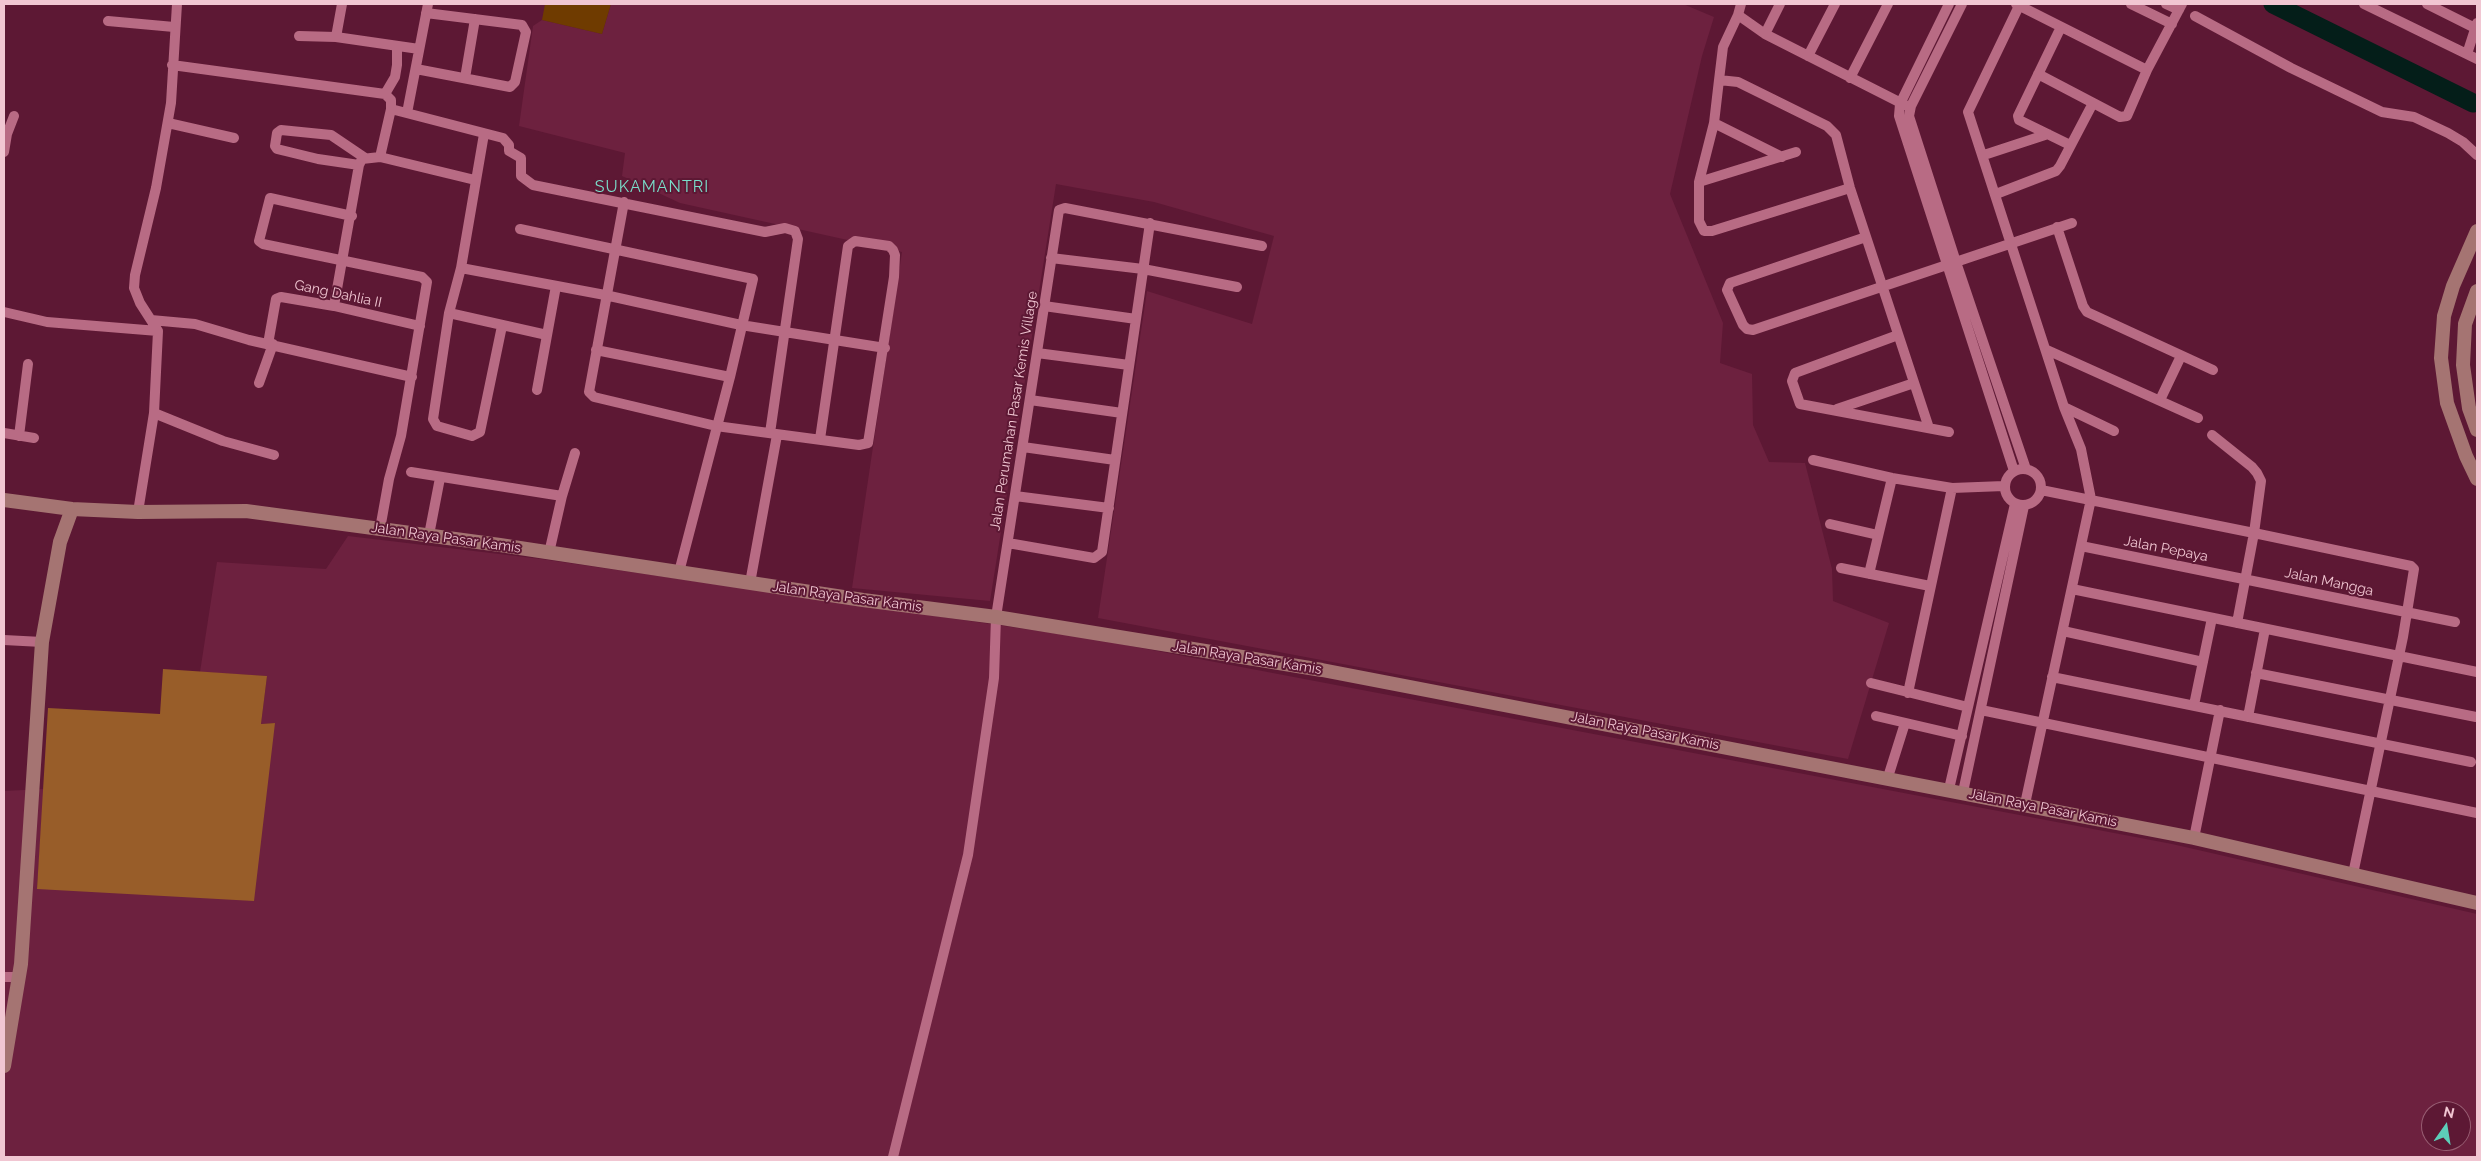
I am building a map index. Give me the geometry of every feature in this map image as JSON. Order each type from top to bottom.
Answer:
[{"type":"main road","points":[[2477,231],[2454,286],[2444,316],[2441,358],[2447,404],[2466,456],[2477,479]]},
{"type":"main road","points":[[2477,291],[2465,324],[2463,365],[2469,408],[2477,430]]},
{"type":"main road","name":"Jalan Raya Pasar Kamis","points":[[4,500],[72,509],[138,512],[246,511],[429,535],[750,583],[996,617],[1322,670],[1888,777],[2194,838],[2477,903]]},
{"type":"main road","points":[[4,1066],[19,977],[42,642],[60,542],[72,509]]},
{"type":"street","points":[[138,512],[154,413],[158,331],[140,304],[134,288],[135,275],[156,188],[171,104],[174,27],[177,4]]},
{"type":"street","points":[[336,37],[342,4]]},
{"type":"street","points":[[1740,4],[1738,15],[1723,47],[1714,123],[1699,182],[1699,221],[1704,231],[1712,231],[1850,188]]},
{"type":"street","points":[[1765,34],[1780,4]]},
{"type":"street","points":[[1808,56],[1835,4]]},
{"type":"street","points":[[1850,78],[1888,4]]},
{"type":"street","points":[[1950,4],[1900,104],[1899,116],[2026,469],[2038,477],[2041,490],[2035,501],[2019,505],[2006,497],[2004,486],[2007,477],[2014,471],[2026,469]]},
{"type":"street","points":[[1962,4],[1911,106],[1910,116],[1951,264],[2014,471]]},
{"type":"street","points":[[2131,4],[2172,24]]},
{"type":"street","points":[[2038,74],[2120,117],[2127,116],[2147,70],[2180,7],[2166,4]]},
{"type":"street","points":[[2364,4],[2477,59]]},
{"type":"street","points":[[2427,4],[2477,27],[2467,54]]},
{"type":"street","points":[[2025,804],[2052,677],[2064,631],[2091,499],[2082,449],[2064,407],[1984,156],[1968,112],[2018,5],[2147,70]]},
{"type":"street","points":[[407,112],[427,8],[475,19],[522,25],[526,32],[513,85],[504,87],[416,69]]},
{"type":"street","points":[[1738,15],[1765,34],[1900,104],[1911,106]]},
{"type":"street","points":[[2195,16],[2291,68],[2382,112],[2414,118],[2448,133],[2463,142],[2477,155]]},
{"type":"street","points":[[465,78],[475,19]]},
{"type":"street","points":[[108,21],[174,27]]},
{"type":"street","points":[[2061,27],[2018,116],[2019,120],[2070,145]]},
{"type":"street","points":[[299,36],[336,37],[419,49]]},
{"type":"street","points":[[385,94],[395,77],[397,46]]},
{"type":"street","points":[[172,65],[385,94],[390,100],[391,109],[380,157]]},
{"type":"street","points":[[1719,80],[1738,82],[1833,130],[1850,188],[1929,428]]},
{"type":"street","points":[[1996,194],[2056,171],[2093,103]]},
{"type":"street","points":[[391,109],[506,140],[509,151],[521,158],[521,176],[533,184],[765,232],[785,228],[795,231],[798,239],[773,434],[750,583]]},
{"type":"street","points":[[4,152],[5,138],[14,116]]},
{"type":"street","points":[[168,123],[234,138]]},
{"type":"street","points":[[1714,123],[1782,157]]},
{"type":"street","points":[[362,161],[330,136],[281,130],[278,133],[275,146],[277,149],[318,159],[362,161],[380,157],[474,180]]},
{"type":"street","points":[[484,134],[474,180],[461,268],[449,313],[433,419],[437,426],[472,436],[480,432],[502,326]]},
{"type":"street","points":[[1984,156],[2048,134]]},
{"type":"street","points":[[1699,182],[1796,152]]},
{"type":"street","points":[[334,306],[362,161]]},
{"type":"street","points":[[352,216],[270,198],[259,242],[424,278],[427,285],[402,436],[389,479],[380,529]]},
{"type":"street","points":[[624,202],[613,250],[589,392],[594,397],[716,426],[859,445],[868,443],[885,348],[895,262],[895,255],[889,246],[855,241],[848,246],[820,439]]},
{"type":"street","name":"Jalan Perumahan Pasar Kemis Village","points":[[893,1157],[968,855],[994,678],[996,617],[1059,210],[1064,208],[1150,223]]},
{"type":"street","points":[[1866,236],[1730,282],[1727,290],[1743,325],[1747,329],[1753,330],[2072,222]]},
{"type":"street","points":[[1008,543],[1094,558],[1100,555],[1150,223],[1262,246]]},
{"type":"street","points":[[2057,227],[2083,306],[2087,312],[2213,370]]},
{"type":"street","points":[[520,229],[753,279],[730,377],[679,572]]},
{"type":"street","points":[[1051,258],[1143,270],[1236,286]]},
{"type":"street","points":[[461,268],[605,295],[741,325],[885,348]]},
{"type":"street","points":[[537,390],[556,286]]},
{"type":"street","name":"Gang Dahlia II","points":[[273,345],[278,298],[334,306],[420,326]]},
{"type":"street","points":[[1044,306],[1136,319]]},
{"type":"street","points":[[4,312],[63,324],[158,331]]},
{"type":"street","points":[[449,313],[502,326],[547,334]]},
{"type":"street","points":[[151,320],[195,324],[273,345],[412,377]]},
{"type":"street","points":[[1898,335],[1793,375],[1792,381],[1802,405],[1949,432]]},
{"type":"street","points":[[258,383],[273,345]]},
{"type":"street","points":[[596,350],[730,377]]},
{"type":"street","points":[[2047,350],[2198,418]]},
{"type":"street","points":[[1037,354],[1129,365]]},
{"type":"street","points":[[2160,400],[2181,356]]},
{"type":"street","points":[[19,436],[28,364]]},
{"type":"street","points":[[1836,410],[1914,383]]},
{"type":"street","points":[[1030,400],[1122,413]]},
{"type":"street","points":[[2064,407],[2114,431]]},
{"type":"street","points":[[154,413],[223,441],[274,455]]},
{"type":"street","points":[[4,433],[34,438]]},
{"type":"street","points":[[2212,435],[2257,473],[2261,481],[2254,533],[2237,623]]},
{"type":"street","points":[[1023,447],[1115,460]]},
{"type":"street","points":[[549,553],[562,496],[575,453]]},
{"type":"street","points":[[1813,460],[1892,478],[1952,488],[2004,486]]},
{"type":"street","points":[[411,472],[562,496]]},
{"type":"street","points":[[429,535],[440,478]]},
{"type":"street","points":[[1869,574],[1892,478]]},
{"type":"street","points":[[1908,693],[1952,488]]},
{"type":"street","points":[[2041,490],[2410,566],[2415,574],[2353,874]]},
{"type":"street","points":[[1015,496],[1108,508]]},
{"type":"street","points":[[1949,789],[2019,505]]},
{"type":"street","points":[[1963,792],[1981,710],[2019,505]]},
{"type":"street","points":[[1830,524],[1878,535]]},
{"type":"street","name":"Jalan Pepaya","points":[[2081,546],[2245,579]]},
{"type":"street","points":[[1841,568],[1930,586]]},
{"type":"street","name":"Jalan Mangga","points":[[2245,579],[2456,622]]},
{"type":"street","points":[[2072,589],[2477,672]]},
{"type":"street","points":[[2194,705],[2212,618]]},
{"type":"street","points":[[2248,717],[2265,629]]},
{"type":"street","points":[[2064,631],[2203,662]]},
{"type":"street","points":[[4,640],[42,642]]},
{"type":"street","points":[[2256,673],[2476,717]]},
{"type":"street","points":[[2052,677],[2471,762]]},
{"type":"street","points":[[1871,683],[1968,707]]},
{"type":"street","points":[[1981,710],[2477,813]]},
{"type":"street","points":[[2194,838],[2220,710]]},
{"type":"street","points":[[1876,716],[1963,731],[1977,729]]},
{"type":"street","points":[[1888,777],[1905,722]]},
{"type":"street","points":[[4,977],[19,977]]},
{"type":"shaded area","points":[[545,4],[611,4],[602,34],[542,20]]},
{"type":"shaded area","points":[[611,4],[1683,4],[1714,17],[1702,56],[1670,194],[1723,323],[1720,363],[1752,374],[1753,425],[1769,462],[1805,463],[1832,569],[1833,601],[1889,623],[1848,759],[1098,618],[1147,291],[1252,324],[1274,236],[1154,202],[1056,184],[990,601],[852,588],[902,252],[680,203],[622,176],[625,153],[519,126],[533,26],[542,20],[602,34]]},
{"type":"shaded area","points":[[348,536],[541,559],[1094,639],[2172,844],[2477,914],[2477,1157],[4,1157],[4,791],[44,789],[37,889],[275,723],[261,724],[267,676],[200,672],[217,562],[326,569]]},
{"type":"shaded area","points":[[163,669],[267,676],[261,724],[275,723],[254,901],[37,889],[48,708],[160,714]]},
{"type":"waterway","points":[[2273,4],[2473,103]]},
{"type":"district","name":"SUKAMANTRI","points":[[652,187]]}]
